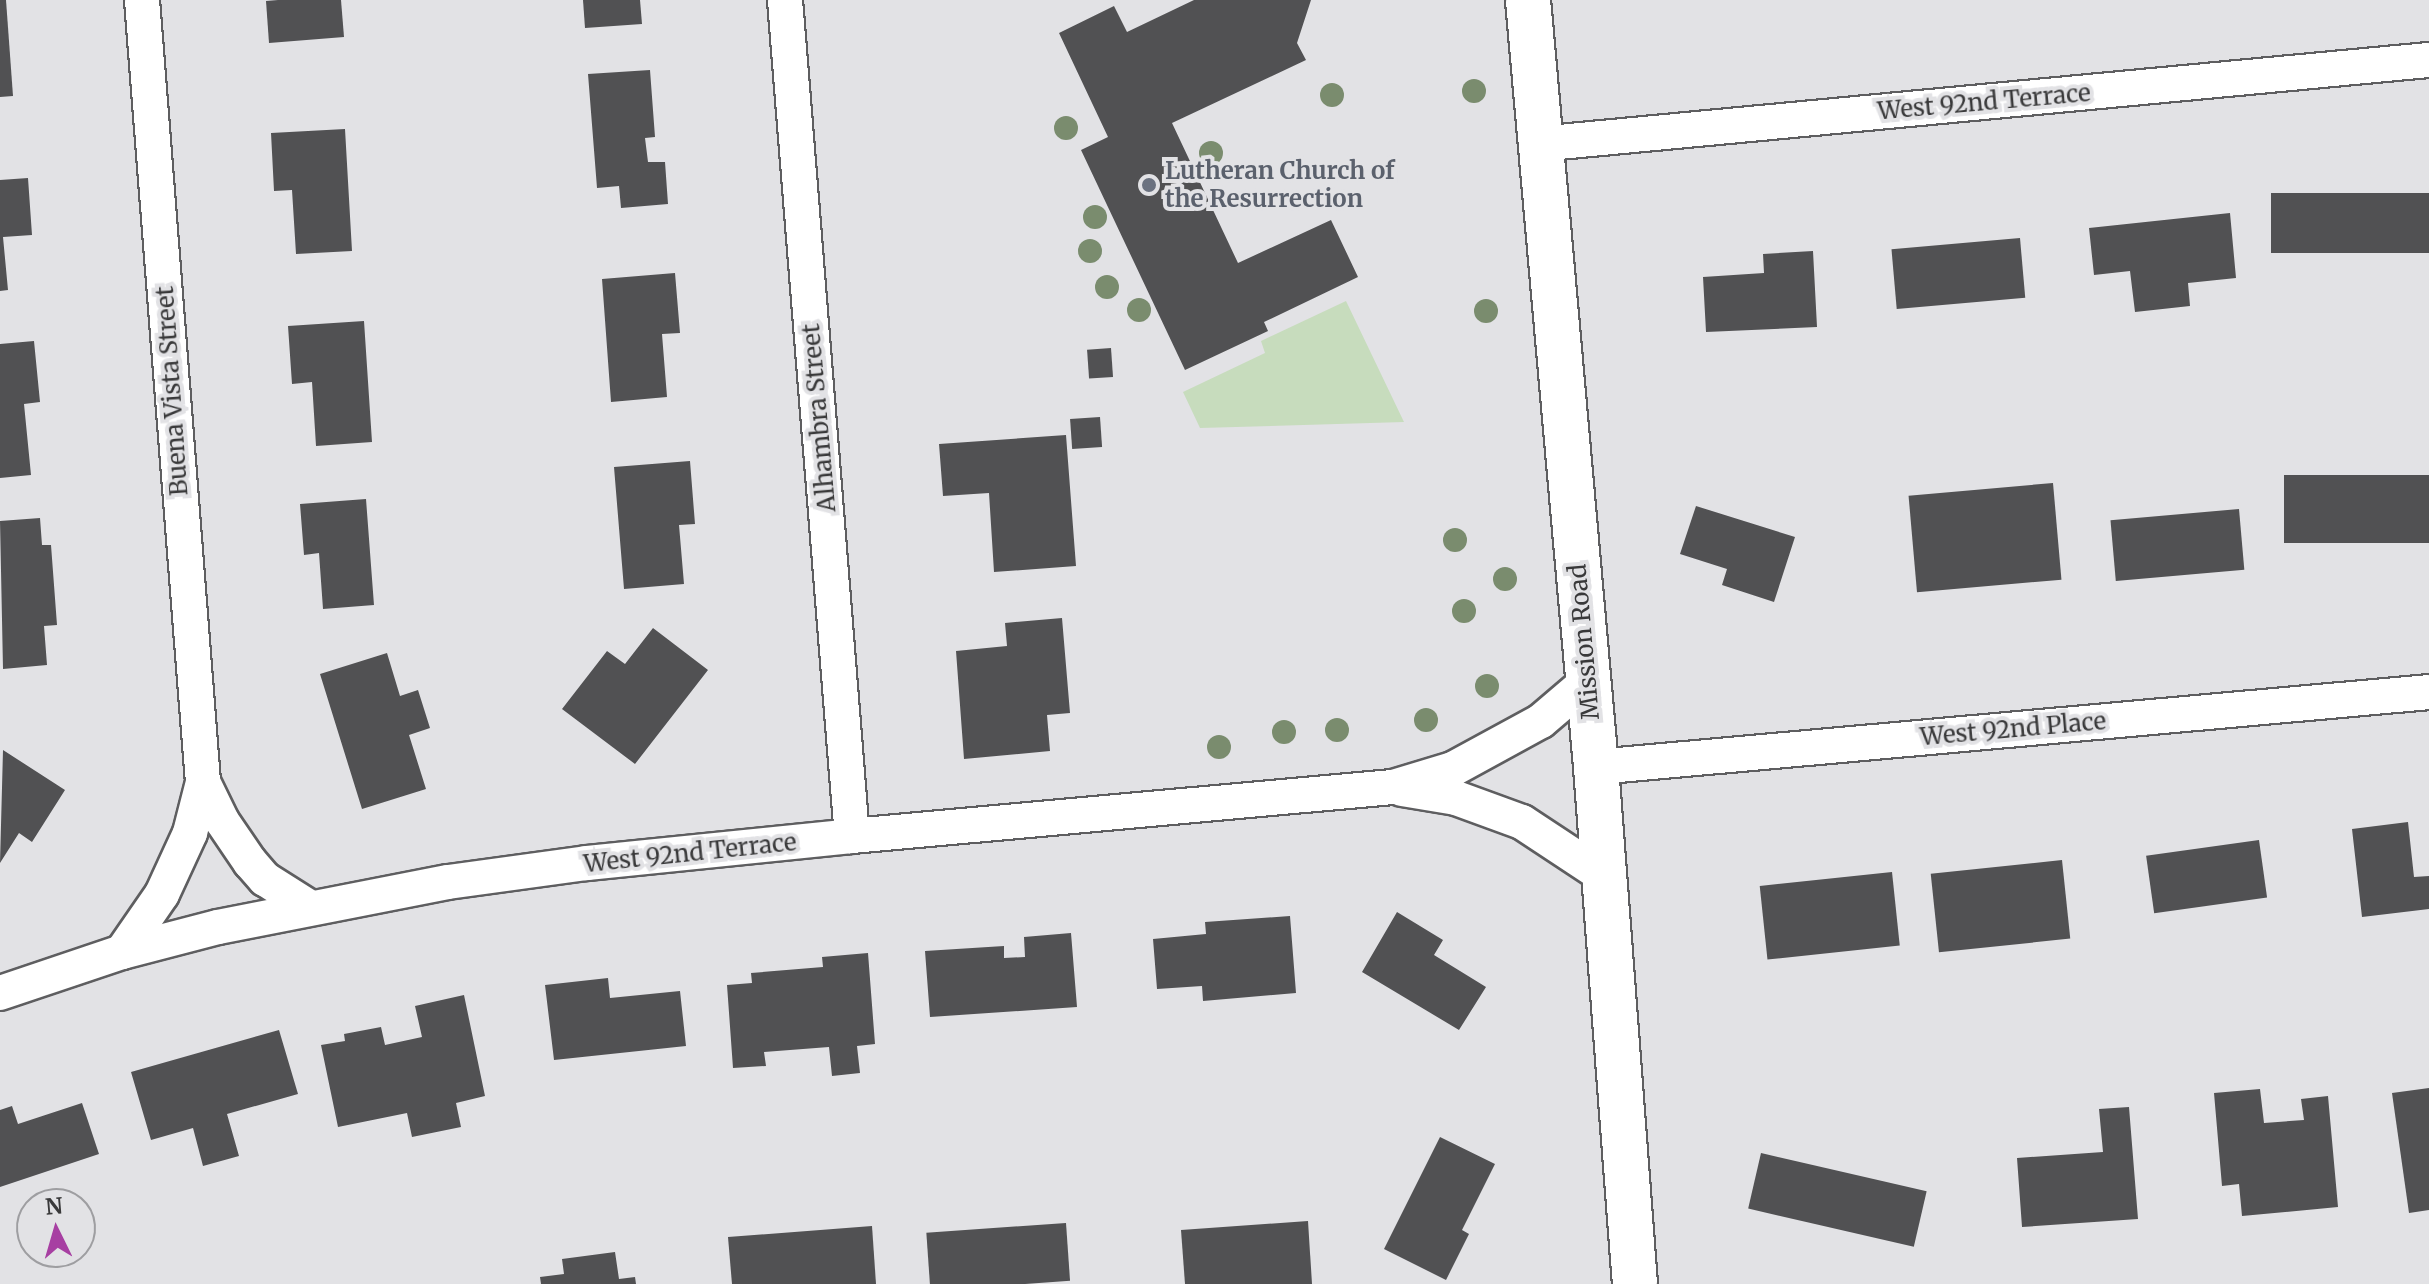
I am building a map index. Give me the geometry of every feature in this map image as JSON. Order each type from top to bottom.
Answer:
[{"type":"main road","name":"Mission Road","points":[[1528,0],[1538,144],[1596,767],[1635,1284]]},
{"type":"street","name":"Buena Vista Street","points":[[122,952],[162,894],[190,833],[203,782],[142,0]]},
{"type":"street","name":"Alhambra Street","points":[[785,0],[852,836]]},
{"type":"street","name":"West 92nd Terrace","points":[[1538,144],[2429,60]]},
{"type":"street","name":"West 92nd Terrace","points":[[0,993],[122,952],[309,907],[448,882],[587,863],[852,836],[1393,787],[1453,769],[1541,721],[1588,681]]},
{"type":"street","name":"West 92nd Place","points":[[1596,767],[2429,692]]},
{"type":"street","name":"Buena Vista Street","points":[[203,782],[222,821],[250,862],[265,879],[309,907]]},
{"type":"street","name":"West 92nd Terrace","points":[[1393,787],[1456,798],[1522,822],[1604,876]]},
{"type":"green space","points":[[1346,301],[1404,422],[1200,428],[1183,392],[1265,353],[1261,341]]},
{"type":"building","points":[[0,0],[6,0],[13,96],[0,97]]},
{"type":"building","points":[[341,0],[344,37],[269,43],[266,1]]},
{"type":"building","points":[[583,0],[640,0],[642,24],[585,28]]},
{"type":"building","name":"Lutheran Church of the Resurrection","points":[[1194,0],[1311,0],[1297,43],[1306,60],[1172,123],[1238,263],[1331,220],[1358,277],[1264,322],[1268,331],[1185,370],[1081,150],[1108,137],[1059,33],[1114,6],[1127,32]]},
{"type":"building","points":[[650,70],[655,137],[645,138],[648,162],[665,162],[668,204],[621,208],[619,186],[597,188],[588,74]]},
{"type":"building","points":[[345,129],[352,251],[296,254],[292,190],[274,191],[271,133]]},
{"type":"building","points":[[28,178],[32,235],[3,237],[8,290],[0,291],[0,180]]},
{"type":"building","points":[[2271,193],[2429,193],[2429,253],[2271,253]]},
{"type":"building","points":[[2230,213],[2236,278],[2188,283],[2190,306],[2135,312],[2130,271],[2094,275],[2089,228]]},
{"type":"building","points":[[2020,238],[2025,298],[1897,309],[1891,249]]},
{"type":"building","points":[[1813,251],[1817,327],[1706,332],[1703,277],[1764,273],[1763,254]]},
{"type":"building","points":[[675,273],[680,333],[662,334],[667,397],[611,402],[602,279]]},
{"type":"building","points":[[364,321],[372,442],[316,446],[312,382],[292,384],[288,326]]},
{"type":"building","points":[[34,341],[40,402],[24,404],[31,475],[0,478],[0,344]]},
{"type":"building","points":[[1111,348],[1113,377],[1089,379],[1087,350]]},
{"type":"building","points":[[1100,417],[1102,447],[1072,449],[1070,419]]},
{"type":"building","points":[[1066,435],[1076,566],[994,572],[989,493],[943,496],[939,444]]},
{"type":"building","points":[[690,461],[695,524],[679,525],[684,584],[624,589],[614,467]]},
{"type":"building","points":[[2284,475],[2429,475],[2429,543],[2284,543]]},
{"type":"building","points":[[2053,483],[2061,580],[1917,592],[1909,496]]},
{"type":"building","points":[[366,499],[374,605],[323,609],[319,553],[304,555],[300,504]]},
{"type":"building","points":[[1696,506],[1795,537],[1774,602],[1722,585],[1727,569],[1680,554]]},
{"type":"building","points":[[2239,509],[2244,570],[2116,581],[2110,520]]},
{"type":"building","points":[[40,518],[42,545],[51,545],[57,625],[44,626],[47,665],[3,669],[0,521]]},
{"type":"building","points":[[1062,618],[1070,713],[1047,715],[1050,751],[964,759],[956,651],[1007,646],[1005,623]]},
{"type":"building","points":[[653,628],[708,670],[635,764],[562,709],[607,651],[625,664]]},
{"type":"building","points":[[387,653],[400,696],[418,690],[430,728],[409,735],[426,789],[362,809],[320,674]]},
{"type":"building","points":[[3,750],[65,790],[32,842],[19,833],[0,863]]},
{"type":"building","points":[[2408,822],[2414,877],[2429,876],[2429,909],[2362,917],[2352,829]]},
{"type":"building","points":[[2259,840],[2267,897],[2154,913],[2146,856]]},
{"type":"building","points":[[2062,860],[2070,939],[1939,952],[1931,874]]},
{"type":"building","points":[[1892,872],[1900,946],[1767,959],[1760,886]]},
{"type":"building","points":[[1397,912],[1443,940],[1434,955],[1486,987],[1459,1030],[1362,972]]},
{"type":"building","points":[[1290,916],[1296,993],[1203,1001],[1202,986],[1157,989],[1153,939],[1206,934],[1205,922]]},
{"type":"building","points":[[1071,933],[1077,1007],[930,1017],[925,951],[1004,946],[1004,958],[1025,957],[1024,937]]},
{"type":"building","points":[[868,953],[875,1044],[857,1046],[860,1073],[832,1076],[829,1047],[764,1052],[766,1066],[733,1068],[727,985],[752,983],[751,973],[823,967],[822,957]]},
{"type":"building","points":[[608,978],[610,998],[680,991],[686,1046],[554,1060],[545,985]]},
{"type":"building","points":[[464,995],[485,1096],[456,1103],[461,1127],[412,1137],[407,1113],[338,1127],[321,1045],[345,1041],[344,1034],[381,1027],[385,1045],[422,1037],[415,1006]]},
{"type":"building","points":[[279,1030],[298,1094],[227,1114],[239,1156],[203,1166],[193,1128],[151,1140],[131,1072]]},
{"type":"building","points":[[2429,1088],[2429,1210],[2409,1213],[2392,1093]]},
{"type":"building","points":[[2260,1089],[2264,1123],[2304,1120],[2301,1099],[2328,1096],[2338,1207],[2242,1216],[2239,1184],[2222,1186],[2214,1093]]},
{"type":"building","points":[[82,1103],[99,1154],[0,1187],[0,1110],[12,1106],[18,1124]]},
{"type":"building","points":[[2129,1107],[2138,1219],[2022,1227],[2017,1158],[2103,1152],[2099,1109]]},
{"type":"building","points":[[1440,1137],[1495,1164],[1462,1230],[1469,1234],[1446,1280],[1384,1249]]},
{"type":"building","points":[[1761,1153],[1927,1191],[1914,1247],[1748,1209]]},
{"type":"building","points":[[1308,1221],[1312,1284],[1185,1284],[1181,1230]]},
{"type":"building","points":[[1066,1223],[1070,1281],[930,1284],[926,1233]]},
{"type":"building","points":[[872,1226],[876,1284],[732,1284],[728,1237]]},
{"type":"building","points":[[615,1252],[619,1279],[635,1277],[636,1284],[541,1284],[540,1277],[564,1274],[562,1259]]},
{"type":"place","name":"Lutheran Church of the Resurrection","points":[[1149,185]]}]
